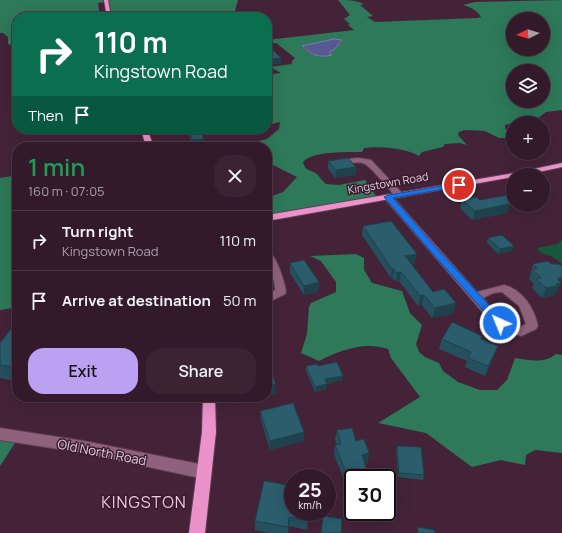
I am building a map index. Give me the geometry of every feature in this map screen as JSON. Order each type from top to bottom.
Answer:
[{"type":"main road","points":[[106,0],[108,12]]},
{"type":"main road","name":"Kingstown Road","points":[[547,168],[562,165]]},
{"type":"main road","name":"Kingstown Road","points":[[272,217],[506,176]]},
{"type":"main road","points":[[197,533],[209,432],[209,402]]},
{"type":"street","points":[[336,163],[358,160],[368,162],[399,195]]},
{"type":"street","points":[[388,197],[494,318],[507,329],[521,332],[532,326],[529,311],[517,296],[504,288],[493,289],[476,297]]},
{"type":"street","points":[[272,265],[279,281],[281,292],[272,296]]},
{"type":"street","name":"Old North Road","points":[[0,434],[84,447],[204,472]]},
{"type":"green space","points":[[0,0],[238,0],[235,12],[107,12],[105,2],[98,3],[99,12],[12,12],[12,45],[8,44],[8,37],[3,33],[0,33]]},
{"type":"green space","points":[[338,0],[355,1],[364,4],[360,5],[373,16],[367,17],[375,22],[481,17],[473,9],[463,5],[475,2],[562,0],[562,110],[546,112],[541,116],[506,116],[506,138],[499,138],[485,131],[465,130],[459,132],[458,135],[467,145],[460,143],[445,144],[443,147],[422,152],[419,156],[400,149],[377,147],[364,148],[362,152],[331,153],[307,158],[303,162],[306,168],[315,172],[326,184],[339,185],[365,180],[378,199],[272,218],[272,196],[283,192],[297,177],[272,164],[272,142],[255,142],[267,139],[279,129],[280,122],[272,124],[272,74],[281,73],[272,67],[292,64],[292,61],[295,58],[276,43],[272,43],[272,39],[354,30],[348,25],[350,24],[344,19],[350,15]],"holes":[[[334,39],[342,41],[329,53],[332,54],[324,56],[316,55],[302,47]]]},
{"type":"green space","points":[[12,176],[12,308],[0,310],[0,178]]},
{"type":"green space","points":[[562,240],[562,264],[551,256],[541,253],[537,248],[557,244]]},
{"type":"green space","points":[[356,254],[364,258],[364,270],[372,283],[402,291],[410,313],[422,325],[416,344],[419,352],[425,357],[439,363],[443,371],[458,382],[480,390],[497,390],[507,380],[515,358],[541,360],[556,354],[562,355],[562,453],[535,450],[526,455],[525,465],[501,460],[472,467],[426,433],[378,423],[420,397],[391,358],[388,349],[362,346],[335,353],[319,361],[301,353],[307,334],[309,307],[311,303],[336,292],[336,282],[321,261],[310,256]]},
{"type":"green space","points":[[0,436],[17,440],[0,466]]},
{"type":"shaded area","points":[[334,39],[342,40],[334,50],[329,52],[332,55],[316,55],[309,52],[302,46]]},
{"type":"building","points":[[272,49],[281,58],[272,59]]},
{"type":"building","points":[[190,134],[202,134],[204,139],[193,140]]},
{"type":"building","points":[[348,158],[356,167],[336,170],[328,161]]},
{"type":"building","points":[[506,195],[506,205],[475,211],[462,200],[476,197],[480,200]]},
{"type":"building","points":[[391,221],[417,254],[405,256],[433,292],[444,289],[456,303],[435,308],[424,295],[420,296],[401,272],[397,273],[394,269],[392,269],[363,226]]},
{"type":"building","points":[[502,235],[514,246],[500,249],[488,238]]},
{"type":"building","points":[[304,260],[319,282],[304,286],[290,263]]},
{"type":"building","points":[[548,261],[551,264],[558,264],[562,266],[562,277],[557,279],[561,283],[556,284],[558,286],[546,288],[536,279],[541,278],[532,269],[537,268],[533,264]]},
{"type":"building","points":[[452,322],[482,336],[481,339],[498,346],[488,366],[468,358],[471,352],[442,339]]},
{"type":"building","points":[[12,328],[12,367],[0,365],[0,341],[1,342]]},
{"type":"building","points":[[337,362],[343,376],[325,379],[327,384],[315,387],[306,366],[317,364],[318,366]]},
{"type":"building","points":[[272,374],[276,384],[272,385]]},
{"type":"building","points":[[293,403],[304,432],[270,441],[260,411]]},
{"type":"building","points":[[352,428],[356,441],[364,439],[369,453],[362,455],[366,469],[345,469],[335,445],[341,444],[337,430]]},
{"type":"building","points":[[397,446],[421,447],[424,475],[399,473]]},
{"type":"building","points":[[264,481],[284,484],[284,521],[289,521],[288,527],[255,521]]},
{"type":"building","points":[[336,518],[342,519],[341,533],[321,533],[322,521],[336,521]]},
{"type":"building","points":[[418,527],[434,530],[435,533],[418,533]]},
{"type":"district","name":"KINGSTON","points":[[144,502]]},
{"type":"route","points":[[459,185],[388,197],[436,253],[500,323]]}]
